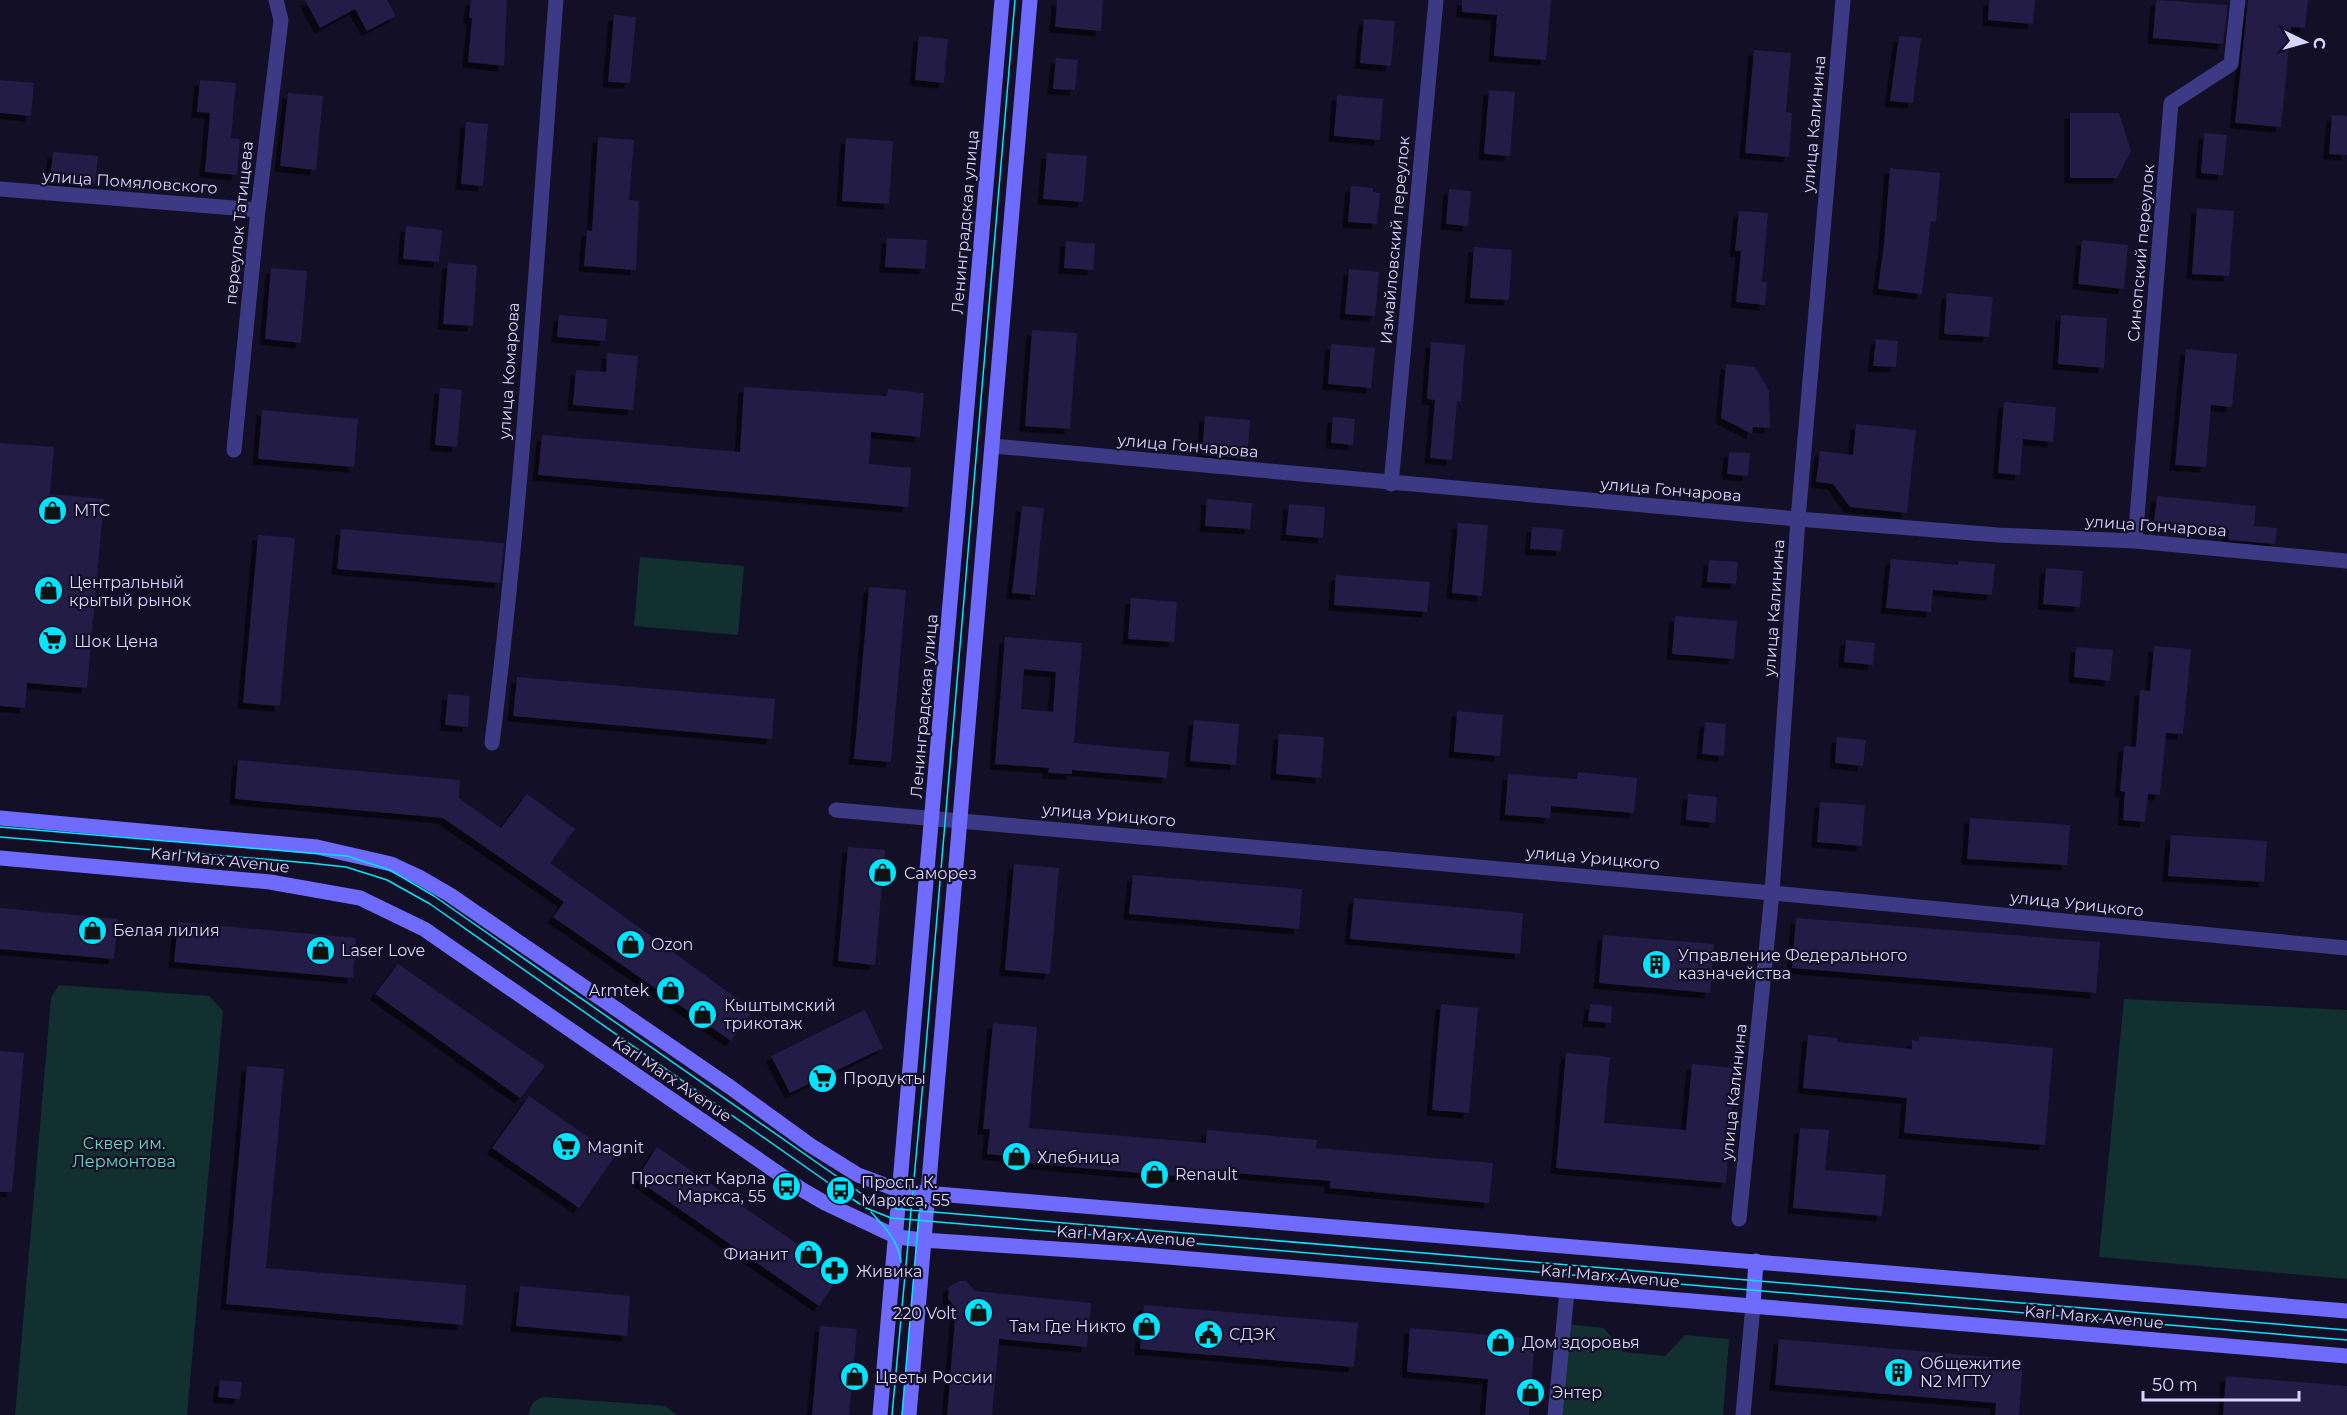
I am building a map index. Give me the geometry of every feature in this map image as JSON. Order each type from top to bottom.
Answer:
[{"type":"main road","name":"Ленинградская улица","points":[[880,1415],[1002,0]]},
{"type":"main road","points":[[909,1415],[1030,0]]},
{"type":"main road","name":"Karl Marx Avenue","points":[[0,818],[318,847],[391,864],[450,895],[858,1175],[900,1191],[2347,1311]]},
{"type":"main road","name":"Karl Marx Avenue","points":[[0,858],[270,882],[360,898],[424,929],[801,1189],[897,1237],[1144,1255],[2347,1356]]},
{"type":"main road","points":[[1753,1306],[1756,1261]]},
{"type":"street","name":"переулок Татищева","points":[[234,450],[258,210],[281,20],[276,0]]},
{"type":"street","name":"улица Комарова","points":[[492,743],[518,492],[556,0]]},
{"type":"street","name":"Измайловский переулок","points":[[1391,484],[1436,0]]},
{"type":"street","name":"улица Калинина","points":[[1739,1219],[1772,893],[1798,519],[1843,0]]},
{"type":"street","name":"Синопский переулок","points":[[2135,541],[2171,103],[2231,63],[2238,0]]},
{"type":"street","name":"улица Помяловского","points":[[0,189],[258,210]]},
{"type":"street","name":"улица Гончарова","points":[[993,446],[1391,484],[1798,519],[1998,535],[2135,541],[2347,561]]},
{"type":"street","name":"улица Урицкого","points":[[836,810],[1772,893],[2347,948]]},
{"type":"street","points":[[1555,1415],[1567,1291]]},
{"type":"street","points":[[1743,1415],[1753,1306]]},
{"type":"green space","points":[[640,557],[744,566],[738,635],[634,626]]},
{"type":"green space","name":"Сквер им. Лермонтова","points":[[59,985],[209,996],[223,1011],[187,1415],[15,1415],[51,998]]},
{"type":"green space","points":[[2124,999],[2347,1010],[2347,1279],[2099,1257]]},
{"type":"green space","points":[[1567,1324],[1604,1328],[1623,1352],[1665,1356],[1685,1335],[1729,1339],[1723,1415],[1559,1415]]},
{"type":"green space","points":[[544,1397],[665,1406],[677,1415],[529,1415],[533,1403]]},
{"type":"building","points":[[305,0],[387,0],[396,16],[367,31],[355,9],[320,28]]},
{"type":"building","points":[[471,0],[507,0],[504,66],[468,62],[472,18],[469,18]]},
{"type":"building","points":[[1057,0],[1103,0],[1101,31],[1055,27]]},
{"type":"building","points":[[1462,0],[1551,0],[1546,60],[1494,56],[1497,15],[1462,12]]},
{"type":"building","points":[[1989,0],[2035,0],[2033,24],[1988,20]]},
{"type":"building","points":[[2156,0],[2228,5],[2223,44],[2153,38]]},
{"type":"building","points":[[2248,0],[2308,0],[2305,28],[2291,27],[2281,127],[2235,123]]},
{"type":"building","points":[[614,15],[636,17],[630,83],[608,82]]},
{"type":"building","points":[[1364,19],[1395,21],[1391,66],[1360,63]]},
{"type":"building","points":[[919,36],[948,39],[944,83],[915,80]]},
{"type":"building","points":[[1899,36],[1921,38],[1913,103],[1890,101]]},
{"type":"building","points":[[1754,50],[1791,53],[1786,112],[1792,113],[1789,157],[1745,153]]},
{"type":"building","points":[[1056,58],[1078,60],[1075,90],[1053,89]]},
{"type":"building","points":[[0,80],[34,83],[31,116],[0,113]]},
{"type":"building","points":[[200,80],[236,83],[231,138],[240,139],[237,175],[205,172],[210,113],[197,112]]},
{"type":"building","points":[[1489,90],[1515,92],[1510,156],[1484,154]]},
{"type":"building","points":[[288,93],[323,96],[316,170],[280,166]]},
{"type":"building","points":[[1337,95],[1383,99],[1380,140],[1334,136]]},
{"type":"building","points":[[2070,113],[2119,113],[2131,151],[2117,178],[2070,178]]},
{"type":"building","points":[[2332,115],[2347,116],[2347,155],[2329,154]]},
{"type":"building","points":[[466,122],[488,124],[483,186],[461,184]]},
{"type":"building","points":[[2204,133],[2227,135],[2223,175],[2201,173]]},
{"type":"building","points":[[598,137],[634,140],[629,200],[639,201],[636,270],[584,266],[587,230],[592,231]]},
{"type":"building","points":[[846,138],[893,141],[889,204],[842,201]]},
{"type":"building","points":[[53,152],[98,156],[95,183],[50,179]]},
{"type":"building","points":[[1047,153],[1087,156],[1083,202],[1043,199]]},
{"type":"building","points":[[1890,168],[1940,173],[1936,222],[1931,221],[1922,294],[1878,289]]},
{"type":"building","points":[[1351,186],[1373,188],[1373,192],[1380,193],[1377,224],[1348,222]]},
{"type":"building","points":[[1449,189],[1471,191],[1468,226],[1446,224]]},
{"type":"building","points":[[2197,208],[2234,211],[2229,276],[2192,274]]},
{"type":"building","points":[[1739,211],[1768,213],[1762,282],[1767,282],[1765,305],[1736,302],[1741,251],[1735,251]]},
{"type":"building","points":[[406,226],[442,230],[439,262],[403,259]]},
{"type":"building","points":[[887,238],[927,240],[925,269],[885,267]]},
{"type":"building","points":[[2082,240],[2128,245],[2124,289],[2078,284]]},
{"type":"building","points":[[1066,241],[1095,244],[1093,270],[1064,268]]},
{"type":"building","points":[[1474,247],[1512,250],[1509,300],[1470,298]]},
{"type":"building","points":[[448,263],[477,265],[473,326],[443,324]]},
{"type":"building","points":[[271,268],[307,271],[301,343],[265,339]]},
{"type":"building","points":[[1349,269],[1379,272],[1375,316],[1345,314]]},
{"type":"building","points":[[1947,293],[1993,297],[1989,337],[1944,334]]},
{"type":"building","points":[[559,315],[607,319],[605,341],[557,337]]},
{"type":"building","points":[[2061,315],[2107,318],[2104,368],[2058,364]]},
{"type":"building","points":[[1032,330],[1077,333],[1070,429],[1025,426]]},
{"type":"building","points":[[1876,339],[1898,341],[1896,367],[1873,366]]},
{"type":"building","points":[[1431,342],[1465,345],[1461,402],[1457,401],[1452,460],[1430,458],[1435,400],[1427,399]]},
{"type":"building","points":[[1331,344],[1375,348],[1371,388],[1328,384]]},
{"type":"building","points":[[2186,349],[2237,354],[2232,407],[2211,405],[2206,467],[2175,465]]},
{"type":"building","points":[[607,353],[638,356],[633,410],[573,405],[576,370],[606,372]]},
{"type":"building","points":[[1726,364],[1755,367],[1769,391],[1770,428],[1753,427],[1752,434],[1721,418]]},
{"type":"building","points":[[744,387],[887,396],[888,389],[924,393],[920,437],[871,432],[869,464],[911,468],[908,507],[538,475],[542,435],[740,452]]},
{"type":"building","points":[[440,388],[462,390],[457,447],[435,445]]},
{"type":"building","points":[[2004,402],[2056,407],[2053,442],[2023,439],[2020,475],[1998,473]]},
{"type":"building","points":[[262,410],[358,419],[354,467],[258,459]]},
{"type":"building","points":[[1205,416],[1250,420],[1247,459],[1202,455]]},
{"type":"building","points":[[1333,417],[1355,419],[1353,445],[1331,443]]},
{"type":"building","points":[[1856,424],[1916,430],[1907,513],[1850,507],[1833,484],[1816,482],[1820,451],[1853,455]]},
{"type":"building","name":"Центральный крытый рынок","points":[[0,443],[54,447],[50,494],[104,499],[87,688],[27,683],[25,708],[0,706]]},
{"type":"building","points":[[1729,452],[1750,453],[1748,476],[1727,474]]},
{"type":"building","points":[[2157,496],[2256,506],[2254,526],[2277,528],[2275,544],[2228,540],[2229,530],[2154,522]]},
{"type":"building","points":[[1207,499],[1252,503],[1250,529],[1205,526]]},
{"type":"building","points":[[1289,504],[1325,507],[1323,538],[1286,535]]},
{"type":"building","points":[[1022,506],[1044,508],[1035,595],[1012,593]]},
{"type":"building","points":[[1458,523],[1488,525],[1482,596],[1452,593]]},
{"type":"building","points":[[1532,527],[1563,529],[1561,551],[1530,549]]},
{"type":"building","points":[[341,529],[504,543],[500,583],[337,569]]},
{"type":"building","points":[[258,535],[295,538],[280,706],[243,703]]},
{"type":"building","points":[[1891,559],[1958,565],[1958,561],[1995,564],[1992,595],[1933,590],[1931,612],[1886,608]]},
{"type":"building","points":[[1709,560],[1738,562],[1736,584],[1707,582]]},
{"type":"building","points":[[2046,568],[2083,571],[2080,607],[2043,604]]},
{"type":"building","points":[[1336,575],[1430,582],[1427,612],[1334,605]]},
{"type":"building","points":[[869,587],[906,590],[891,762],[854,759]]},
{"type":"building","points":[[1131,598],[1177,602],[1174,642],[1128,639]]},
{"type":"building","points":[[1675,616],[1737,621],[1734,659],[1672,654]]},
{"type":"building","points":[[1005,637],[1082,643],[1074,743],[1169,752],[1167,778],[1072,770],[1072,774],[1048,773],[1049,768],[995,764]],"holes":[[[1024,669],[1056,672],[1053,712],[1021,709]]]},
{"type":"building","points":[[1846,640],[1875,643],[1873,665],[1844,662]]},
{"type":"building","points":[[2154,646],[2191,649],[2183,734],[2166,733],[2160,795],[2148,794],[2145,822],[2123,820],[2125,792],[2120,791],[2124,746],[2136,747],[2140,690],[2150,691]]},
{"type":"building","points":[[2076,647],[2113,650],[2110,681],[2074,677]]},
{"type":"building","points":[[517,677],[775,699],[772,739],[513,716]]},
{"type":"building","points":[[448,694],[470,696],[468,727],[445,725]]},
{"type":"building","points":[[1457,711],[1503,715],[1500,756],[1454,752]]},
{"type":"building","points":[[1194,720],[1239,724],[1236,765],[1190,761]]},
{"type":"building","points":[[1705,722],[1726,724],[1724,756],[1702,754]]},
{"type":"building","points":[[1279,734],[1324,737],[1321,778],[1276,774]]},
{"type":"building","points":[[1837,737],[1866,740],[1863,766],[1835,763]]},
{"type":"building","points":[[238,760],[460,780],[459,798],[501,828],[527,794],[575,829],[550,863],[753,1010],[731,1041],[553,917],[564,902],[443,818],[235,799]]},
{"type":"building","points":[[1578,772],[1637,778],[1634,813],[1551,806],[1550,818],[1505,815],[1508,774],[1577,779]]},
{"type":"building","points":[[1688,794],[1717,797],[1715,823],[1686,820]]},
{"type":"building","points":[[1820,802],[1865,805],[1862,846],[1817,842]]},
{"type":"building","points":[[1970,818],[2070,825],[2067,865],[1967,859]]},
{"type":"building","points":[[2171,835],[2267,841],[2264,882],[2168,876]]},
{"type":"building","points":[[848,847],[885,850],[875,965],[838,961]]},
{"type":"building","points":[[1014,864],[1059,868],[1050,974],[1005,970]]},
{"type":"building","points":[[1133,875],[1302,889],[1299,929],[1129,914]]},
{"type":"building","points":[[1354,898],[1523,913],[1520,954],[1350,939]]},
{"type":"building","points":[[0,908],[118,919],[114,959],[0,949]]},
{"type":"building","points":[[1796,918],[2100,942],[2096,993],[1792,968]]},
{"type":"building","points":[[178,922],[356,938],[353,978],[174,962]]},
{"type":"building","name":"Управление Федерального казначейства","points":[[1603,935],[1714,944],[1710,993],[1599,983]]},
{"type":"building","points":[[398,964],[545,1066],[520,1098],[375,994]]},
{"type":"building","points":[[1441,1004],[1478,1008],[1469,1113],[1432,1110]]},
{"type":"building","points":[[1590,1004],[1612,1006],[1611,1023],[1588,1021]]},
{"type":"building","points":[[865,1010],[883,1048],[790,1093],[771,1056]]},
{"type":"building","points":[[993,1023],[1037,1027],[1029,1128],[1206,1143],[1207,1130],[1317,1140],[1316,1148],[1493,1163],[1489,1203],[1330,1188],[1330,1181],[1189,1169],[1188,1177],[1025,1163],[1026,1158],[987,1154],[990,1129],[983,1129]]},
{"type":"building","points":[[1808,1035],[1837,1038],[1837,1042],[1912,1049],[1912,1040],[1919,1041],[1919,1036],[2053,1048],[2045,1145],[1904,1133],[1907,1098],[1803,1088]]},
{"type":"building","points":[[0,1051],[24,1053],[12,1192],[0,1192]]},
{"type":"building","points":[[1566,1053],[1610,1057],[1604,1123],[1686,1130],[1692,1064],[1736,1068],[1726,1183],[1556,1168]]},
{"type":"building","points":[[247,1066],[284,1069],[266,1268],[466,1285],[463,1325],[226,1304]]},
{"type":"building","points":[[529,1096],[615,1156],[579,1208],[492,1148]]},
{"type":"building","points":[[1800,1128],[1829,1130],[1825,1170],[1886,1175],[1882,1216],[1793,1208]]},
{"type":"building","points":[[657,1147],[841,1274],[819,1306],[636,1179]]},
{"type":"building","points":[[959,1281],[966,1281],[975,1291],[1091,1303],[1087,1347],[999,1339],[992,1415],[947,1415],[956,1308],[948,1299],[949,1287]]},
{"type":"building","points":[[520,1286],[630,1296],[627,1336],[516,1326]]},
{"type":"building","points":[[1144,1305],[1358,1323],[1354,1367],[1140,1349]]},
{"type":"building","points":[[820,1326],[857,1329],[849,1415],[812,1415]]},
{"type":"building","points":[[1410,1328],[1535,1339],[1529,1415],[1485,1415],[1488,1379],[1407,1372]]},
{"type":"building","name":"Общежитие N2 МГТУ","points":[[1779,1339],[2023,1360],[2019,1415],[1995,1415],[1996,1403],[1775,1385]]},
{"type":"building","points":[[2226,1376],[2347,1386],[2347,1415],[2223,1415]]},
{"type":"building","points":[[220,1380],[242,1382],[240,1399],[218,1397]]},
{"type":"tram line","points":[[892,1415],[922,1093],[1015,0]]},
{"type":"tram line","points":[[0,827],[347,856],[390,870],[434,896],[872,1201]]},
{"type":"tram line","points":[[0,837],[346,867],[387,880],[430,904],[840,1191],[866,1208],[891,1218],[2347,1340]]},
{"type":"tram line","points":[[867,1197],[897,1209],[2347,1330]]},
{"type":"tram line","points":[[871,1212],[894,1241],[901,1262]]},
{"type":"tram line","points":[[902,1415],[919,1214]]},
{"type":"place","name":"МТС","points":[[53,510]]},
{"type":"place","name":"Центральный крытый рынок","points":[[48,591]]},
{"type":"place","name":"Шок Цена","points":[[53,641]]},
{"type":"place","name":"Саморез","points":[[883,873]]},
{"type":"place","name":"Белая лилия","points":[[92,930]]},
{"type":"place","name":"Ozon","points":[[630,944]]},
{"type":"place","name":"Laser Love","points":[[320,950]]},
{"type":"place","name":"Управление Федерального казначейства","points":[[1657,964]]},
{"type":"place","name":"Armtek","points":[[670,990]]},
{"type":"place","name":"Кыштымский трикотаж","points":[[703,1014]]},
{"type":"place","name":"Продукты","points":[[822,1078]]},
{"type":"place","name":"Magnit","points":[[566,1147]]},
{"type":"place","name":"Хлебница","points":[[1016,1157]]},
{"type":"place","name":"Renault","points":[[1154,1174]]},
{"type":"place","name":"Проспект Карла Маркса, 55","points":[[787,1187]]},
{"type":"place","name":"Просп. К. Маркса, 55","points":[[840,1191]]},
{"type":"place","name":"Фианит","points":[[809,1254]]},
{"type":"place","name":"Живика","points":[[835,1271]]},
{"type":"place","name":"220 Volt","points":[[978,1313]]},
{"type":"place","name":"Там Где Никто","points":[[1147,1326]]},
{"type":"place","name":"СДЭК","points":[[1208,1334]]},
{"type":"place","name":"Дом здоровья","points":[[1501,1342]]},
{"type":"place","name":"Общежитие N2 МГТУ","points":[[1899,1372]]},
{"type":"place","name":"Цветы России","points":[[854,1377]]},
{"type":"place","name":"Энтер","points":[[1531,1392]]}]
